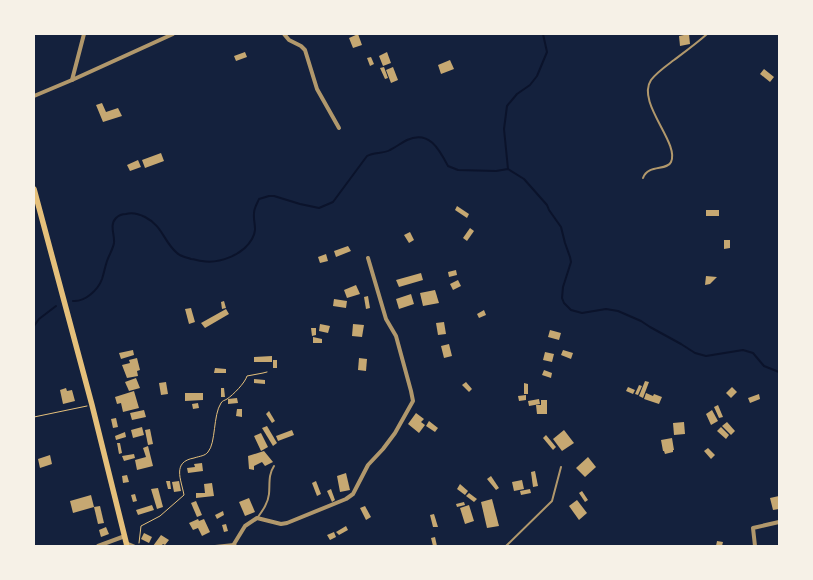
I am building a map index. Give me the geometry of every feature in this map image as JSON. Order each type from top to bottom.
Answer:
[{"type":"main road","points":[[34,189],[92,405],[127,545]]},
{"type":"street","points":[[72,80],[84,34]]},
{"type":"street","points":[[34,96],[173,34]]},
{"type":"street","points":[[284,34],[288,40],[305,50],[317,89],[338,128]]},
{"type":"street","points":[[234,545],[245,526],[257,518],[280,524],[287,523],[346,499],[353,494],[368,465],[395,433],[413,401],[396,336],[386,319],[368,258]]},
{"type":"street","points":[[755,546],[753,528],[779,522]]},
{"type":"street","points":[[98,546],[125,536]]},
{"type":"lane","points":[[643,178],[644,173],[648,170],[668,165],[671,162],[672,156],[670,144],[652,109],[648,91],[651,80],[707,34]]},
{"type":"lane","points":[[257,518],[265,507],[269,495],[271,471],[274,466]]},
{"type":"lane","points":[[506,546],[552,501],[561,467]]},
{"type":"lane","points":[[127,545],[136,546]]},
{"type":"lane","points":[[216,546],[234,545]]},
{"type":"path","points":[[136,546],[139,543],[141,526],[160,516],[184,495],[179,470],[185,461],[204,456],[208,453],[220,404],[239,388],[247,376],[266,372]]},
{"type":"path","points":[[34,416],[92,405]]},
{"type":"building","points":[[358,34],[362,45],[353,48],[349,38]]},
{"type":"building","points":[[689,34],[690,44],[680,46],[679,36]]},
{"type":"building","points":[[245,52],[247,57],[236,61],[234,56]]},
{"type":"building","points":[[387,52],[391,63],[383,66],[379,56]]},
{"type":"building","points":[[371,57],[374,64],[370,66],[367,58]]},
{"type":"building","points":[[450,60],[454,69],[441,74],[438,65]]},
{"type":"building","points":[[384,67],[388,78],[385,79],[380,68]]},
{"type":"building","points":[[393,67],[398,80],[391,83],[386,70]]},
{"type":"building","points":[[764,69],[774,77],[770,82],[760,74]]},
{"type":"building","points":[[102,103],[106,112],[118,108],[122,116],[103,122],[96,105]]},
{"type":"building","points":[[161,153],[164,161],[145,168],[142,160]]},
{"type":"building","points":[[138,160],[141,167],[130,171],[127,165]]},
{"type":"building","points":[[457,206],[469,214],[467,218],[455,210]]},
{"type":"building","points":[[706,210],[719,210],[719,216],[706,216]]},
{"type":"building","points":[[470,228],[474,231],[467,241],[463,238]]},
{"type":"building","points":[[410,232],[414,240],[409,243],[404,235]]},
{"type":"building","points":[[724,240],[730,240],[730,248],[724,249]]},
{"type":"building","points":[[348,246],[351,251],[336,257],[334,251]]},
{"type":"building","points":[[326,254],[328,261],[320,263],[318,257]]},
{"type":"building","points":[[456,270],[457,275],[449,277],[448,272]]},
{"type":"building","points":[[421,273],[423,280],[399,287],[396,280]]},
{"type":"building","points":[[706,276],[717,277],[710,284],[705,285]]},
{"type":"building","points":[[458,280],[461,286],[453,290],[450,284]]},
{"type":"building","points":[[356,285],[360,294],[347,298],[344,290]]},
{"type":"building","points":[[435,290],[439,303],[423,306],[420,293]]},
{"type":"building","points":[[411,294],[414,304],[399,309],[396,299]]},
{"type":"building","points":[[368,296],[370,308],[366,309],[364,297]]},
{"type":"building","points":[[334,299],[347,301],[346,308],[333,306]]},
{"type":"building","points":[[224,301],[226,308],[222,309],[221,302]]},
{"type":"building","points":[[191,308],[195,322],[189,324],[185,309]]},
{"type":"building","points":[[226,309],[229,314],[205,328],[201,323]]},
{"type":"building","points":[[484,310],[486,315],[479,318],[477,314]]},
{"type":"building","points":[[444,322],[446,334],[438,335],[436,323]]},
{"type":"building","points":[[320,324],[330,326],[328,333],[319,331]]},
{"type":"building","points":[[353,324],[364,325],[362,337],[352,336]]},
{"type":"building","points":[[311,328],[316,328],[316,335],[312,336]]},
{"type":"building","points":[[550,330],[561,333],[559,340],[548,337]]},
{"type":"building","points":[[313,337],[322,339],[322,343],[313,343]]},
{"type":"building","points":[[449,344],[452,356],[444,358],[441,346]]},
{"type":"building","points":[[133,350],[134,355],[121,359],[119,353]]},
{"type":"building","points":[[563,350],[573,353],[571,359],[561,355]]},
{"type":"building","points":[[545,352],[554,354],[552,362],[543,360]]},
{"type":"building","points":[[272,356],[272,362],[254,362],[254,357]]},
{"type":"building","points":[[137,358],[140,370],[137,371],[138,376],[127,378],[122,365],[130,363],[129,360]]},
{"type":"building","points":[[359,358],[367,359],[366,371],[358,370]]},
{"type":"building","points":[[273,360],[277,360],[277,368],[273,368]]},
{"type":"building","points":[[215,368],[226,369],[226,373],[214,373]]},
{"type":"building","points":[[544,370],[552,373],[551,378],[542,375]]},
{"type":"building","points":[[136,378],[140,388],[129,391],[125,382]]},
{"type":"building","points":[[254,379],[265,380],[265,384],[254,383]]},
{"type":"building","points":[[645,381],[649,382],[643,398],[639,396]]},
{"type":"building","points":[[166,382],[168,394],[161,395],[159,383]]},
{"type":"building","points":[[466,382],[472,389],[469,392],[462,385]]},
{"type":"building","points":[[524,383],[528,384],[528,394],[524,394]]},
{"type":"building","points":[[639,385],[642,386],[638,395],[635,394]]},
{"type":"building","points":[[628,387],[635,390],[633,394],[626,391]]},
{"type":"building","points":[[732,387],[737,392],[731,398],[726,393]]},
{"type":"building","points":[[66,388],[67,391],[72,390],[75,401],[63,404],[60,390]]},
{"type":"building","points":[[221,388],[224,388],[225,397],[221,397]]},
{"type":"building","points":[[134,391],[139,408],[123,412],[121,403],[117,404],[115,397]]},
{"type":"building","points":[[185,393],[203,393],[203,400],[185,401]]},
{"type":"building","points":[[646,393],[662,397],[659,404],[644,399]]},
{"type":"building","points":[[759,394],[760,399],[750,403],[748,398]]},
{"type":"building","points":[[526,395],[526,400],[519,401],[518,396]]},
{"type":"building","points":[[237,398],[238,403],[228,404],[228,399]]},
{"type":"building","points":[[539,399],[540,404],[529,406],[528,401]]},
{"type":"building","points":[[541,400],[547,400],[547,414],[537,414],[536,405],[541,405]]},
{"type":"building","points":[[198,403],[199,408],[193,409],[192,404]]},
{"type":"building","points":[[718,405],[723,417],[719,418],[714,407]]},
{"type":"building","points":[[237,409],[242,409],[242,417],[236,416]]},
{"type":"building","points":[[144,410],[146,417],[132,420],[130,413]]},
{"type":"building","points":[[712,410],[718,421],[711,425],[706,414]]},
{"type":"building","points":[[269,411],[275,421],[272,423],[266,414]]},
{"type":"building","points":[[416,413],[424,419],[421,422],[425,425],[419,433],[408,424]]},
{"type":"building","points":[[116,418],[118,427],[113,428],[111,419]]},
{"type":"building","points":[[429,421],[438,428],[435,432],[426,426]]},
{"type":"building","points":[[684,422],[685,434],[674,435],[673,423]]},
{"type":"building","points":[[727,422],[735,431],[731,435],[722,426]]},
{"type":"building","points":[[267,426],[277,443],[273,446],[262,428]]},
{"type":"building","points":[[142,427],[144,435],[133,438],[131,430]]},
{"type":"building","points":[[721,427],[729,435],[726,439],[717,431]]},
{"type":"building","points":[[150,429],[153,444],[148,445],[145,430]]},
{"type":"building","points":[[292,430],[294,435],[278,441],[276,436]]},
{"type":"building","points":[[564,430],[574,443],[562,451],[553,439]]},
{"type":"building","points":[[125,432],[126,437],[116,440],[115,436]]},
{"type":"building","points":[[261,433],[268,447],[261,451],[254,436]]},
{"type":"building","points":[[546,435],[556,447],[553,450],[543,438]]},
{"type":"building","points":[[672,438],[674,450],[665,454],[661,440]]},
{"type":"building","points":[[117,443],[120,443],[122,453],[119,454]]},
{"type":"building","points":[[148,446],[153,466],[137,470],[135,460],[146,457],[143,448]]},
{"type":"building","points":[[708,448],[715,455],[711,459],[704,451]]},
{"type":"building","points":[[264,451],[273,462],[265,466],[262,462],[254,466],[254,470],[249,469],[248,456]]},
{"type":"building","points":[[134,454],[135,458],[124,461],[122,456]]},
{"type":"building","points":[[50,455],[52,464],[40,468],[38,459]]},
{"type":"building","points":[[588,457],[596,467],[585,477],[576,468]]},
{"type":"building","points":[[202,463],[203,471],[188,473],[187,468],[195,467],[194,464]]},
{"type":"building","points":[[535,471],[538,486],[533,487],[531,472]]},
{"type":"building","points":[[346,473],[350,490],[340,492],[337,476]]},
{"type":"building","points":[[127,475],[129,482],[123,483],[122,476]]},
{"type":"building","points":[[491,476],[499,488],[496,490],[487,479]]},
{"type":"building","points":[[522,480],[524,489],[514,491],[512,482]]},
{"type":"building","points":[[166,481],[170,481],[171,489],[168,489]]},
{"type":"building","points":[[179,481],[181,491],[174,492],[172,482]]},
{"type":"building","points":[[316,481],[321,494],[317,496],[312,483]]},
{"type":"building","points":[[212,483],[214,496],[196,498],[196,493],[205,493],[204,484]]},
{"type":"building","points":[[460,484],[468,491],[465,495],[457,489]]},
{"type":"building","points":[[158,488],[163,507],[157,509],[151,489]]},
{"type":"building","points":[[331,489],[335,500],[332,502],[327,491]]},
{"type":"building","points":[[530,489],[531,493],[521,495],[520,491]]},
{"type":"building","points":[[582,491],[588,500],[585,502],[579,493]]},
{"type":"building","points":[[469,493],[477,499],[474,502],[466,496]]},
{"type":"building","points":[[135,494],[137,501],[133,502],[131,495]]},
{"type":"building","points":[[91,495],[94,507],[73,513],[70,501]]},
{"type":"building","points":[[779,496],[779,509],[773,510],[770,498]]},
{"type":"building","points":[[249,498],[255,512],[245,516],[239,502]]},
{"type":"building","points":[[492,499],[499,526],[487,528],[481,502]]},
{"type":"building","points":[[577,500],[587,513],[579,520],[569,506]]},
{"type":"building","points":[[196,501],[202,515],[197,517],[191,503]]},
{"type":"building","points":[[464,502],[465,505],[457,507],[456,504]]},
{"type":"building","points":[[152,505],[154,510],[138,515],[136,510]]},
{"type":"building","points":[[469,505],[474,521],[465,524],[460,508]]},
{"type":"building","points":[[100,506],[104,523],[98,524],[94,507]]},
{"type":"building","points":[[365,506],[371,517],[366,520],[360,508]]},
{"type":"building","points":[[223,511],[224,515],[217,519],[215,515]]},
{"type":"building","points":[[434,514],[438,527],[433,527],[430,515]]},
{"type":"building","points":[[198,519],[199,521],[204,519],[210,532],[202,536],[198,528],[193,530],[189,523]]},
{"type":"building","points":[[226,524],[228,531],[224,532],[222,525]]},
{"type":"building","points":[[346,526],[348,530],[339,535],[336,532]]},
{"type":"building","points":[[106,527],[109,534],[101,537],[99,530]]},
{"type":"building","points":[[334,532],[336,537],[330,540],[327,535]]},
{"type":"building","points":[[144,533],[152,537],[149,543],[141,539]]},
{"type":"building","points":[[161,535],[169,540],[165,545],[153,546]]},
{"type":"building","points":[[435,537],[437,546],[433,546],[431,538]]},
{"type":"building","points":[[717,541],[723,542],[722,546],[716,546]]},
{"type":"waterway","points":[[508,169],[504,129],[507,106],[537,76],[547,52],[543,34]]},
{"type":"waterway","points":[[73,301],[82,300],[94,291],[100,283],[113,248],[113,224],[120,215],[136,214],[151,221],[172,248],[182,256],[209,262],[223,260],[243,250],[252,239],[255,229],[254,211],[259,199],[274,196],[319,208],[333,202],[367,156],[387,151],[407,140],[421,137],[427,139],[437,148],[448,166],[458,170],[496,171],[508,169],[524,179],[547,205],[561,227],[570,257],[571,262],[563,287],[562,298],[571,310],[582,313],[606,309],[618,311],[641,321],[695,353],[706,356],[743,350],[753,353],[764,366],[779,372]]},
{"type":"waterway","points":[[34,326],[39,319],[56,306]]}]
